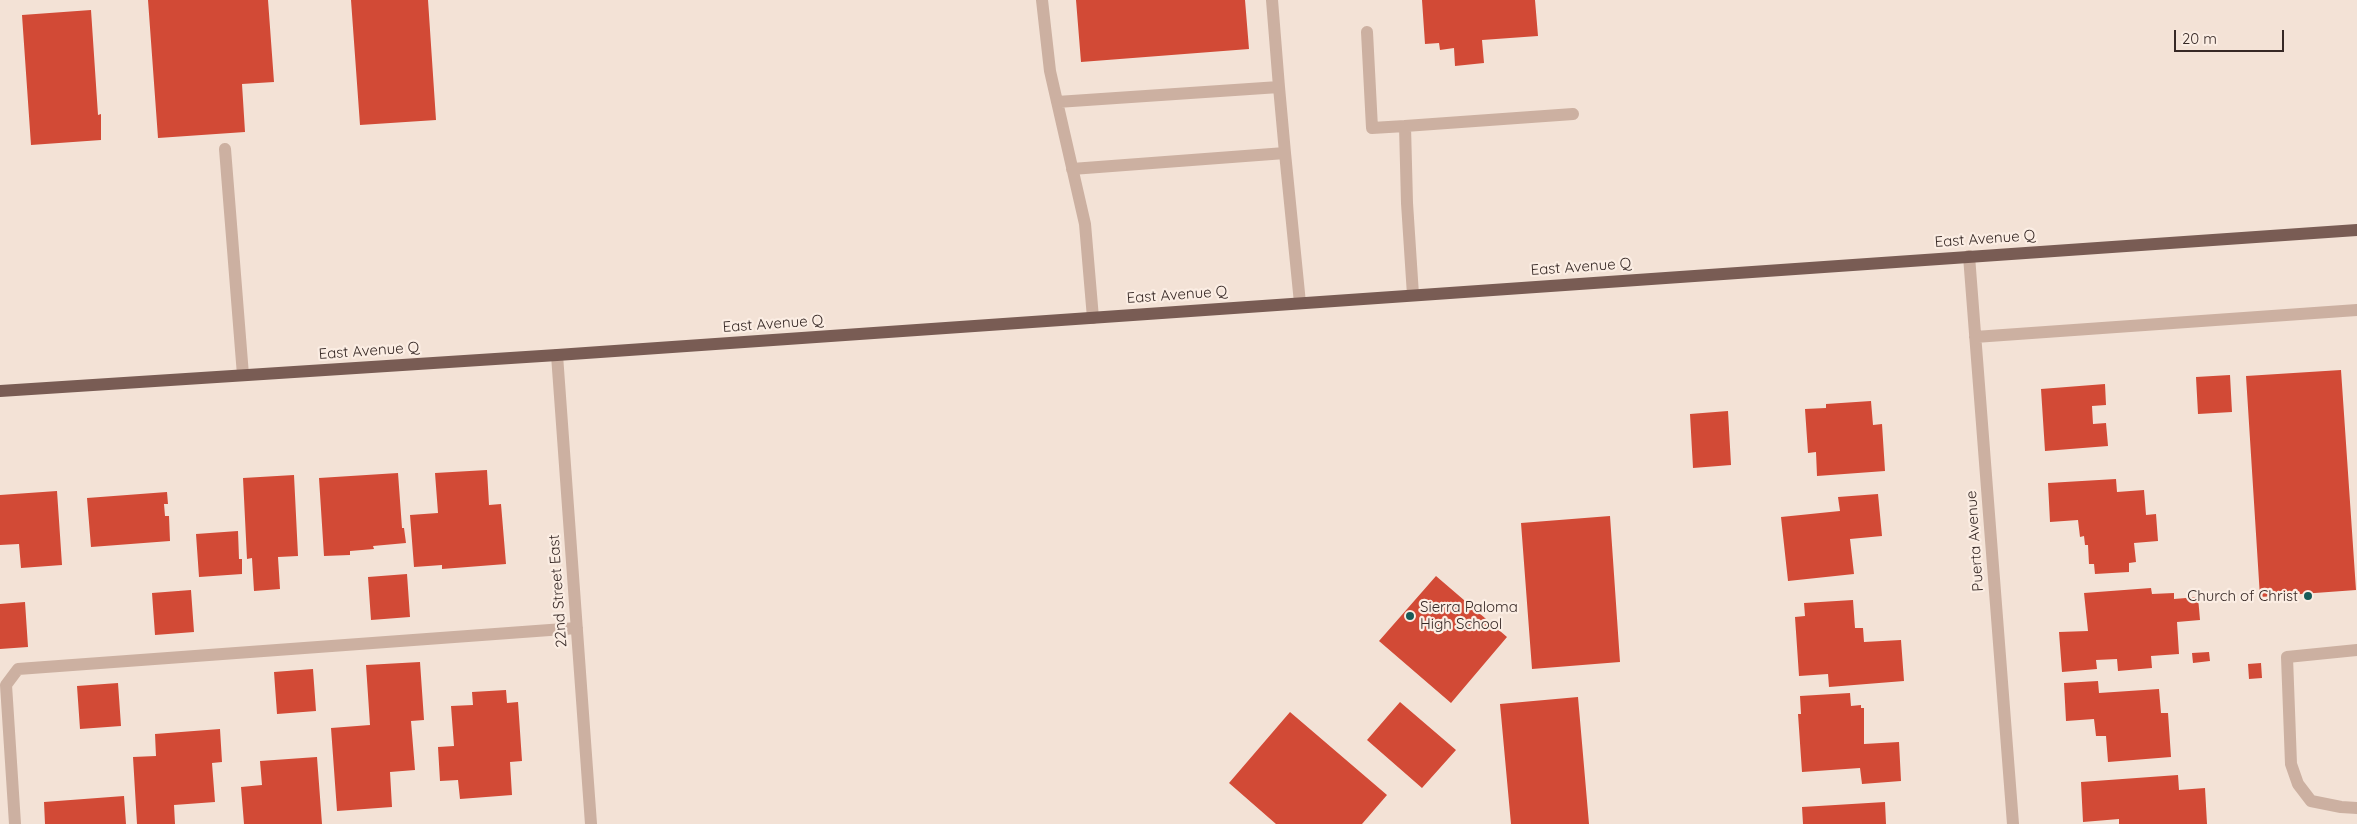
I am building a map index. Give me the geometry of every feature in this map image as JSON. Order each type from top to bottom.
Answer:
[{"type":"main road","name":"East Avenue Q","points":[[0,391],[557,355],[2357,230]]},
{"type":"street","points":[[1042,0],[1050,71],[1085,224],[1093,318]]},
{"type":"street","points":[[1272,0],[1300,303]]},
{"type":"street","points":[[1367,32],[1372,128],[1573,114]]},
{"type":"street","points":[[1057,102],[1279,87]]},
{"type":"street","points":[[1405,126],[1407,203],[1413,295]]},
{"type":"street","points":[[225,149],[243,375]]},
{"type":"street","points":[[1072,169],[1285,153]]},
{"type":"street","name":"Puerta Avenue","points":[[1969,256],[2013,824]]},
{"type":"street","points":[[1975,337],[2357,310]]},
{"type":"street","name":"22nd Street East","points":[[557,355],[591,824]]},
{"type":"street","points":[[15,824],[6,685],[18,669],[576,628]]},
{"type":"street","points":[[2357,650],[2287,656],[2291,764],[2298,784],[2311,801],[2357,808]]},
{"type":"building","points":[[148,0],[268,0],[274,82],[242,84],[245,132],[158,138]]},
{"type":"building","points":[[351,0],[428,0],[436,120],[360,125]]},
{"type":"building","points":[[1076,0],[1245,0],[1249,49],[1081,62]]},
{"type":"building","points":[[1422,0],[1535,0],[1538,36],[1482,40],[1484,63],[1455,66],[1454,48],[1440,50],[1439,43],[1425,44]]},
{"type":"building","points":[[91,10],[98,115],[101,114],[101,140],[31,145],[22,15]]},
{"type":"building","points":[[2341,370],[2356,590],[2260,597],[2246,376]]},
{"type":"building","points":[[2230,375],[2232,412],[2198,414],[2196,377]]},
{"type":"building","points":[[2105,384],[2106,405],[2092,406],[2093,424],[2106,423],[2108,446],[2045,451],[2041,389]]},
{"type":"building","points":[[1871,401],[1873,425],[1882,424],[1885,471],[1817,476],[1816,452],[1808,453],[1805,409],[1826,408],[1826,404]]},
{"type":"building","points":[[1728,411],[1731,465],[1693,468],[1690,414]]},
{"type":"building","points":[[487,470],[489,505],[501,504],[506,564],[442,569],[442,565],[414,567],[410,515],[438,513],[435,473]]},
{"type":"building","points":[[398,473],[402,528],[404,528],[406,543],[373,546],[374,549],[350,551],[350,555],[324,556],[319,478]]},
{"type":"building","points":[[294,475],[298,556],[278,557],[280,589],[254,591],[252,558],[247,559],[243,478]]},
{"type":"building","points":[[2116,479],[2117,492],[2144,490],[2146,515],[2156,514],[2158,541],[2134,543],[2136,562],[2129,563],[2129,572],[2095,574],[2094,564],[2089,564],[2088,545],[2085,545],[2084,536],[2080,537],[2078,520],[2050,522],[2048,483]]},
{"type":"building","points":[[57,491],[62,565],[21,568],[19,544],[0,545],[0,495]]},
{"type":"building","points":[[167,492],[168,504],[164,504],[165,516],[169,516],[170,541],[91,547],[87,498]]},
{"type":"building","points":[[1878,494],[1882,536],[1850,539],[1854,574],[1788,581],[1781,517],[1840,511],[1838,497]]},
{"type":"building","points":[[1610,516],[1620,662],[1532,669],[1521,523]]},
{"type":"building","points":[[238,531],[239,559],[242,559],[242,574],[199,577],[196,534]]},
{"type":"building","points":[[407,574],[410,617],[371,620],[368,577]]},
{"type":"building","points":[[1436,576],[1507,637],[1451,703],[1379,641]]},
{"type":"building","points":[[2151,588],[2152,594],[2174,593],[2174,599],[2198,597],[2200,620],[2177,622],[2179,654],[2151,656],[2152,668],[2118,671],[2117,659],[2096,660],[2097,669],[2062,672],[2059,632],[2088,631],[2084,593]]},
{"type":"building","points":[[191,590],[194,632],[155,635],[152,593]]},
{"type":"building","points":[[1853,600],[1855,628],[1863,628],[1864,642],[1901,640],[1904,681],[1829,687],[1828,674],[1799,676],[1795,617],[1805,616],[1804,603]]},
{"type":"building","points":[[25,602],[28,647],[0,649],[0,604]]},
{"type":"building","points":[[2209,652],[2210,661],[2193,663],[2192,653]]},
{"type":"building","points":[[420,662],[424,720],[411,721],[415,770],[390,772],[392,807],[337,811],[331,728],[370,725],[366,665]]},
{"type":"building","points":[[2261,663],[2262,678],[2249,679],[2248,664]]},
{"type":"building","points":[[313,669],[316,711],[277,714],[274,672]]},
{"type":"building","points":[[2098,681],[2099,693],[2159,689],[2161,713],[2168,713],[2171,757],[2108,762],[2106,736],[2096,736],[2094,719],[2066,721],[2064,683]]},
{"type":"building","points":[[118,683],[121,726],[80,729],[77,686]]},
{"type":"building","points":[[506,690],[507,703],[518,702],[522,761],[510,762],[512,795],[460,799],[458,780],[440,781],[438,747],[454,746],[451,706],[473,705],[472,692]]},
{"type":"building","points":[[1850,693],[1851,706],[1861,705],[1861,708],[1864,708],[1864,744],[1899,742],[1901,781],[1862,784],[1860,768],[1802,772],[1798,714],[1801,714],[1800,696]]},
{"type":"building","points":[[1578,697],[1589,824],[1511,824],[1500,704]]},
{"type":"building","points":[[1400,702],[1456,750],[1422,788],[1367,740]]},
{"type":"building","points":[[1290,712],[1387,795],[1362,824],[1276,824],[1229,783]]},
{"type":"building","points":[[220,729],[222,762],[212,763],[215,802],[174,805],[175,824],[137,824],[133,757],[156,756],[155,734]]},
{"type":"building","points":[[317,757],[322,824],[244,824],[241,787],[262,785],[260,761]]},
{"type":"building","points":[[2178,775],[2179,790],[2205,788],[2207,824],[2119,824],[2119,819],[2083,822],[2081,782]]},
{"type":"building","points":[[124,796],[126,824],[45,824],[44,802]]},
{"type":"building","points":[[1885,802],[1886,824],[1803,824],[1802,807]]},
{"type":"place","name":"Church of Christ","points":[[2308,596]]},
{"type":"place","name":"Sierra Paloma High School","points":[[1410,616]]}]
